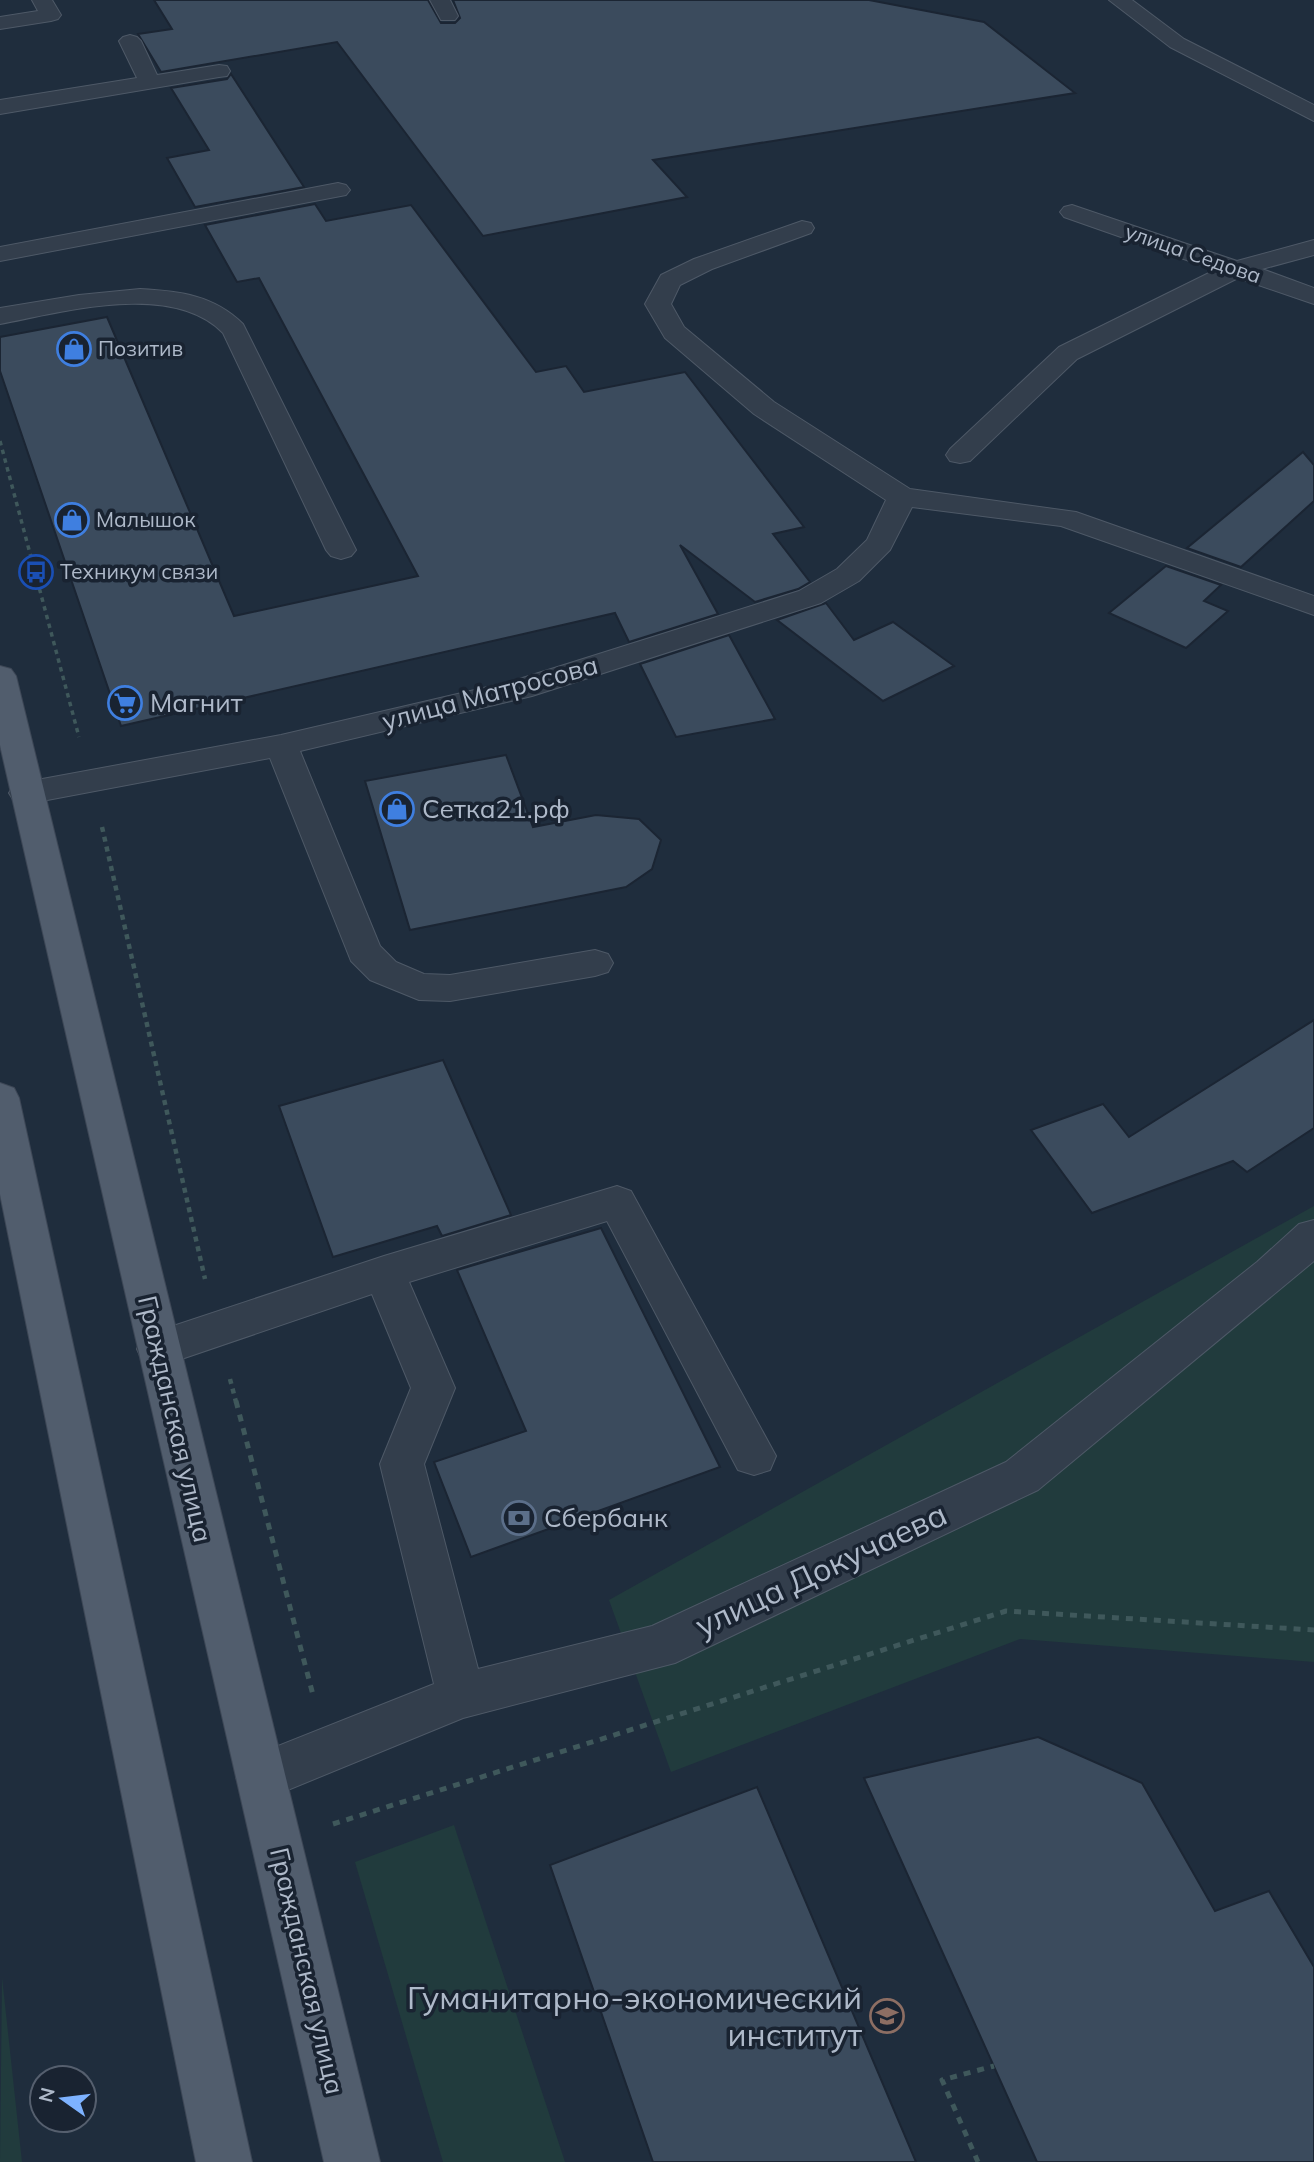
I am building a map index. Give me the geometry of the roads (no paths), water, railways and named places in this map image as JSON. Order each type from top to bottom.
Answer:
[{"type":"main road","name":"Гражданская улица","points":[[0,676],[13,795],[158,1349],[352,2162]]},
{"type":"main road","points":[[0,1098],[224,2162]]},
{"type":"street","points":[[0,23],[51,15],[42,0]]},
{"type":"street","points":[[1119,0],[1177,43],[1314,114]]},
{"type":"street","points":[[130,41],[149,81]]},
{"type":"street","points":[[0,107],[219,71]]},
{"type":"street","points":[[0,254],[338,190]]},
{"type":"street","name":"улица Седова","points":[[1072,212],[1314,296]]},
{"type":"street","points":[[802,228],[703,264],[670,280],[658,304],[674,332],[764,408],[902,497],[1066,518],[1314,606]]},
{"type":"street","points":[[960,454],[1068,353],[1236,269],[1314,247]]},
{"type":"street","points":[[0,316],[135,295],[175,299],[213,310],[234,330],[341,550]]},
{"type":"street","name":"улица Матросова","points":[[13,795],[281,746],[521,689],[810,597],[848,575],[880,544],[902,497]]},
{"type":"street","points":[[281,746],[364,953],[383,971],[419,987],[450,988],[595,964]]},
{"type":"street","points":[[158,1349],[384,1273],[617,1202],[754,1456]]},
{"type":"street","name":"улица Докучаева","points":[[261,1777],[461,1696],[658,1647],[1022,1476],[1314,1237]]},
{"type":"street","points":[[384,1273],[433,1388],[402,1464],[461,1696]]},
{"type":"place","name":"Позитив","points":[[74,349]]},
{"type":"place","name":"Малышок","points":[[72,520]]},
{"type":"place","name":"Техникум связи","points":[[36,572]]},
{"type":"place","name":"Магнит","points":[[125,703]]},
{"type":"place","name":"Сетка21.рф","points":[[397,809]]},
{"type":"place","name":"Сбербанк","points":[[519,1518]]},
{"type":"place","name":"Гуманитарно-экономический институт","points":[[887,2016]]}]
